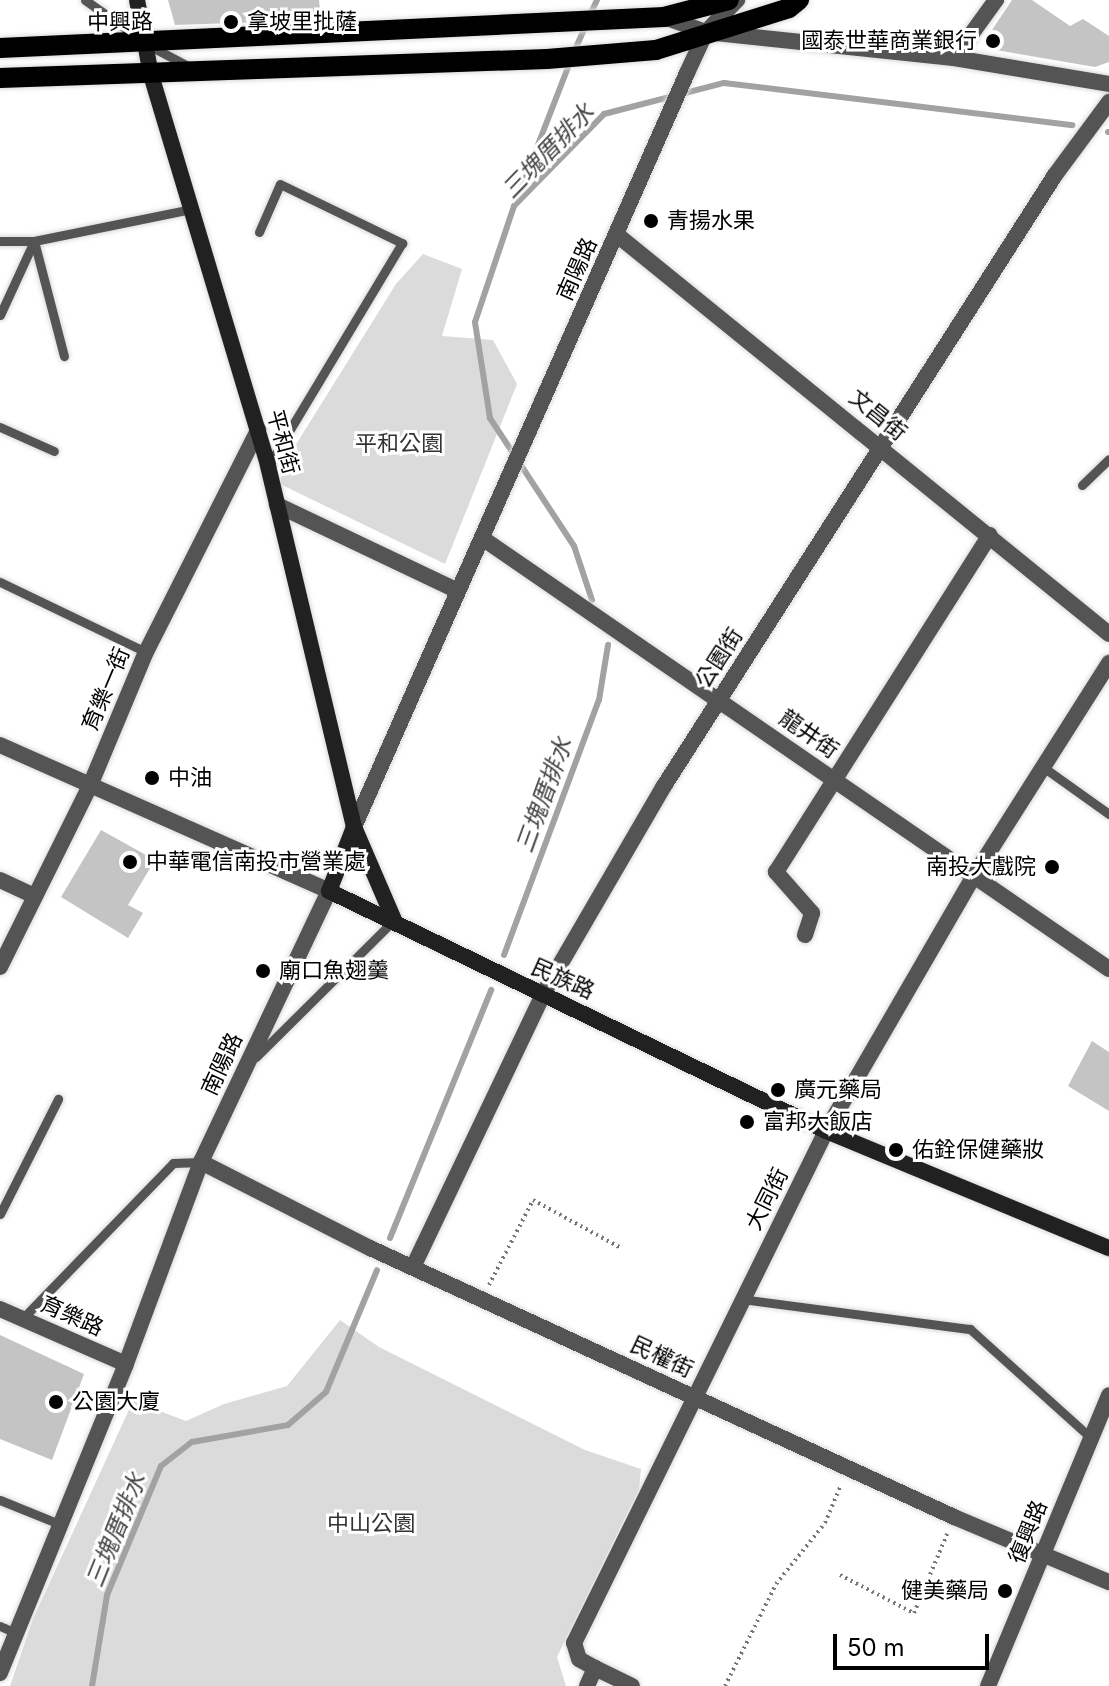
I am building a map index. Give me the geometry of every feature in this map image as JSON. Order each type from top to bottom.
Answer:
[{"type":"main road","name":"平和街","points":[[137,0],[150,45],[151,75],[268,466],[354,827],[394,920]]},
{"type":"main road","points":[[664,17],[729,0]]},
{"type":"main road","points":[[0,78],[561,58],[656,50],[789,8],[799,0]]},
{"type":"main road","name":"中興路","points":[[0,48],[150,45],[664,17]]},
{"type":"main road","name":"南陽路","points":[[329,891],[354,827]]},
{"type":"main road","name":"民族路","points":[[329,891],[544,992],[826,1131],[1109,1248]]},
{"type":"street","points":[[706,32],[737,0]]},
{"type":"street","points":[[954,58],[996,0]]},
{"type":"street","points":[[664,17],[706,32],[954,58],[1109,84]]},
{"type":"street","name":"南陽路","points":[[354,827],[706,32]]},
{"type":"street","name":"公園街","points":[[414,1265],[544,992],[719,698],[1055,175],[1109,102]]},
{"type":"street","name":"文昌街","points":[[616,234],[881,445],[1109,634]]},
{"type":"street","name":"育樂一街","points":[[0,967],[89,788],[146,652],[258,430]]},
{"type":"street","points":[[277,505],[458,591]]},
{"type":"street","points":[[805,935],[812,913],[776,872],[990,535]]},
{"type":"street","name":"龍井街","points":[[482,538],[575,605],[719,698],[972,879],[1109,969]]},
{"type":"street","name":"大同街","points":[[595,1668],[579,1659],[574,1643],[826,1131],[972,879],[1109,663]]},
{"type":"street","name":"民族路","points":[[0,745],[89,788],[329,891]]},
{"type":"street","points":[[0,880],[35,896]]},
{"type":"street","name":"南陽路","points":[[0,1673],[126,1364],[201,1162],[329,891]]},
{"type":"street","name":"民權街","points":[[201,1162],[483,1298],[849,1465],[954,1517],[1109,1582]]},
{"type":"street","name":"育樂路","points":[[0,1309],[126,1364]]},
{"type":"street","name":"復興路","points":[[988,1686],[1109,1395]]},
{"type":"street","points":[[587,1686],[595,1668],[632,1686]]},
{"type":"lane","points":[[85,0],[150,45],[200,73]]},
{"type":"lane","points":[[259,232],[280,184],[402,243],[268,466]]},
{"type":"lane","points":[[0,241],[34,241],[191,209]]},
{"type":"lane","points":[[0,315],[34,241]]},
{"type":"lane","points":[[34,241],[64,356]]},
{"type":"lane","points":[[0,427],[54,451]]},
{"type":"lane","points":[[1082,485],[1109,459]]},
{"type":"lane","points":[[0,582],[146,652]]},
{"type":"lane","points":[[1043,767],[1109,814]]},
{"type":"lane","points":[[245,1067],[394,920]]},
{"type":"lane","points":[[0,1214],[58,1099]]},
{"type":"lane","points":[[23,1318],[173,1163],[201,1162]]},
{"type":"lane","points":[[741,1299],[970,1329],[1090,1437]]},
{"type":"lane","points":[[0,1500],[62,1525]]},
{"type":"lane","points":[[0,1626],[16,1633]]},
{"type":"path","points":[[483,1298],[533,1200],[621,1248]]},
{"type":"path","points":[[725,1686],[776,1584],[825,1523],[849,1465]]},
{"type":"path","points":[[840,1575],[914,1613],[954,1517]]},
{"type":"green space","name":"平和公園","points":[[423,254],[462,269],[442,336],[493,340],[517,384],[445,564],[280,484],[285,462],[396,284]]},
{"type":"green space","name":"中山公園","points":[[340,1320],[379,1347],[585,1450],[641,1469],[639,1489],[557,1657],[566,1686],[10,1686],[33,1619],[133,1401],[186,1421],[224,1404],[287,1386]]},
{"type":"building","points":[[168,0],[319,0],[321,20],[175,25]]},
{"type":"building","points":[[1012,0],[1032,0],[1070,26],[1083,19],[1109,36],[1109,62],[1095,67],[996,50],[986,39]]},
{"type":"building","points":[[101,830],[155,860],[128,905],[143,913],[128,938],[61,897]]},
{"type":"building","points":[[1092,1041],[1109,1052],[1109,1111],[1068,1086]]},
{"type":"building","name":"公園大廈","points":[[0,1335],[84,1374],[52,1460],[0,1439]]},
{"type":"waterway","points":[[590,15],[597,0]]},
{"type":"waterway","points":[[574,52],[586,25]]},
{"type":"waterway","points":[[515,204],[570,62]]},
{"type":"waterway","name":"三塊厝排水","points":[[592,600],[574,546],[490,418],[475,322],[514,206],[604,114],[724,83],[1072,125]]},
{"type":"waterway","name":"三塊厝排水","points":[[504,955],[599,700],[608,645]]},
{"type":"waterway","name":"三塊厝排水","points":[[390,1238],[491,990]]},
{"type":"waterway","name":"三塊厝排水","points":[[92,1686],[107,1595],[161,1466],[192,1442],[288,1425],[326,1392],[377,1270]]},
{"type":"place","name":"拿坡里批薩","points":[[231,22]]},
{"type":"place","name":"國泰世華商業銀行","points":[[993,41]]},
{"type":"place","name":"青揚水果","points":[[651,221]]},
{"type":"place","name":"中油","points":[[152,778]]},
{"type":"place","name":"中華電信南投市營業處","points":[[130,862]]},
{"type":"place","name":"南投大戲院","points":[[1052,867]]},
{"type":"place","name":"廟口魚翅羹","points":[[263,971]]},
{"type":"place","name":"廣元藥局","points":[[778,1090]]},
{"type":"place","name":"富邦大飯店","points":[[747,1122]]},
{"type":"place","name":"佑銓保健藥妝","points":[[896,1150]]},
{"type":"place","name":"公園大廈","points":[[56,1402]]},
{"type":"place","name":"健美藥局","points":[[1005,1591]]}]
